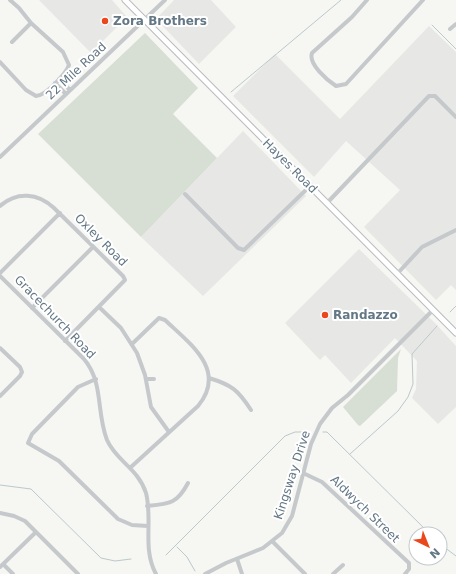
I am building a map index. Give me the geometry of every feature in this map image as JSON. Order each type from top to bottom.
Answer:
[{"type":"main road","name":"Hayes Road","points":[[125,0],[456,333]]},
{"type":"street","points":[[0,62],[26,90],[36,96],[42,94],[68,69],[69,62],[63,52],[31,23],[10,0]]},
{"type":"street","name":"22 Mile Road","points":[[0,157],[165,0]]},
{"type":"street","points":[[366,0],[352,17],[312,53],[311,59],[313,64],[336,86],[346,84],[423,0]]},
{"type":"street","points":[[12,42],[31,23]]},
{"type":"street","points":[[450,29],[456,24]]},
{"type":"street","points":[[59,79],[70,90]]},
{"type":"street","points":[[55,83],[66,94]]},
{"type":"street","points":[[327,203],[367,159],[431,95],[438,98],[456,117]]},
{"type":"street","points":[[185,194],[238,248],[244,250],[310,186]]},
{"type":"street","name":"Oxley Road","points":[[0,206],[17,197],[34,196],[48,202],[122,276],[124,282],[99,307]]},
{"type":"street","points":[[0,274],[60,213]]},
{"type":"street","points":[[397,274],[422,248],[456,230]]},
{"type":"street","points":[[32,308],[93,247]]},
{"type":"street","name":"Gracechurch Road","points":[[0,274],[86,362],[96,379],[107,439],[112,448],[131,467],[142,481],[146,495],[149,554],[156,574]]},
{"type":"street","points":[[65,341],[99,307],[121,328],[132,344],[139,358],[146,379],[150,407],[169,432]]},
{"type":"street","name":"Kingsway Drive","points":[[205,574],[263,548],[273,542],[285,529],[292,516],[314,435],[327,413],[433,310]]},
{"type":"street","points":[[131,467],[200,403],[206,393],[209,378],[205,361],[200,353],[162,318],[155,322],[132,344]]},
{"type":"street","points":[[0,348],[20,367],[22,372],[20,376],[0,396]]},
{"type":"street","points":[[209,378],[226,383],[236,390],[251,410]]},
{"type":"street","points":[[96,379],[78,387],[32,434],[28,443],[59,461],[116,518],[132,525],[148,526]]},
{"type":"street","points":[[146,379],[154,379]]},
{"type":"street","name":"Aldwych Street","points":[[303,473],[322,482],[410,566],[405,574]]},
{"type":"street","points":[[147,506],[172,503],[180,497],[188,483]]},
{"type":"street","points":[[0,513],[18,517],[36,532],[78,574]]},
{"type":"street","points":[[13,574],[2,565],[36,532]]},
{"type":"street","points":[[273,542],[304,574]]},
{"type":"street","points":[[236,559],[242,574]]},
{"type":"street","points":[[333,574],[343,565]]},
{"type":"shaded area","points":[[39,0],[112,0],[127,17],[91,53]]},
{"type":"shaded area","points":[[174,0],[211,0],[236,27],[199,64],[156,19]]},
{"type":"shaded area","points":[[429,26],[456,52],[456,290],[451,285],[436,300],[364,227],[400,190],[346,141],[314,177],[233,96],[275,54],[340,119]]},
{"type":"shaded area","points":[[145,33],[198,88],[173,114],[217,158],[141,237],[38,134]]},
{"type":"shaded area","points":[[243,131],[306,196],[203,296],[141,237]]},
{"type":"shaded area","points":[[359,249],[436,324],[456,346],[456,407],[438,424],[412,398],[416,389],[417,361],[395,338],[351,383],[325,355],[320,360],[285,323]]},
{"type":"shaded area","points":[[401,349],[398,358],[397,391],[360,426],[358,425],[343,407]]},
{"type":"waterway","points":[[231,92],[341,0]]},
{"type":"waterway","points":[[432,25],[456,49]]},
{"type":"waterway","points":[[450,312],[456,306]]},
{"type":"waterway","points":[[350,454],[398,411],[408,397],[413,384],[412,354],[437,326]]},
{"type":"waterway","points":[[166,555],[285,436],[295,432],[307,432]]},
{"type":"waterway","points":[[323,432],[327,432],[422,526]]},
{"type":"waterway","points":[[0,485],[31,489],[101,558],[115,561],[131,559]]},
{"type":"waterway","points":[[177,547],[187,557],[195,571]]},
{"type":"waterway","points":[[448,550],[456,556]]},
{"type":"place","name":"Zora Brothers","points":[[105,21]]},
{"type":"place","name":"Randazzo","points":[[325,315]]}]
